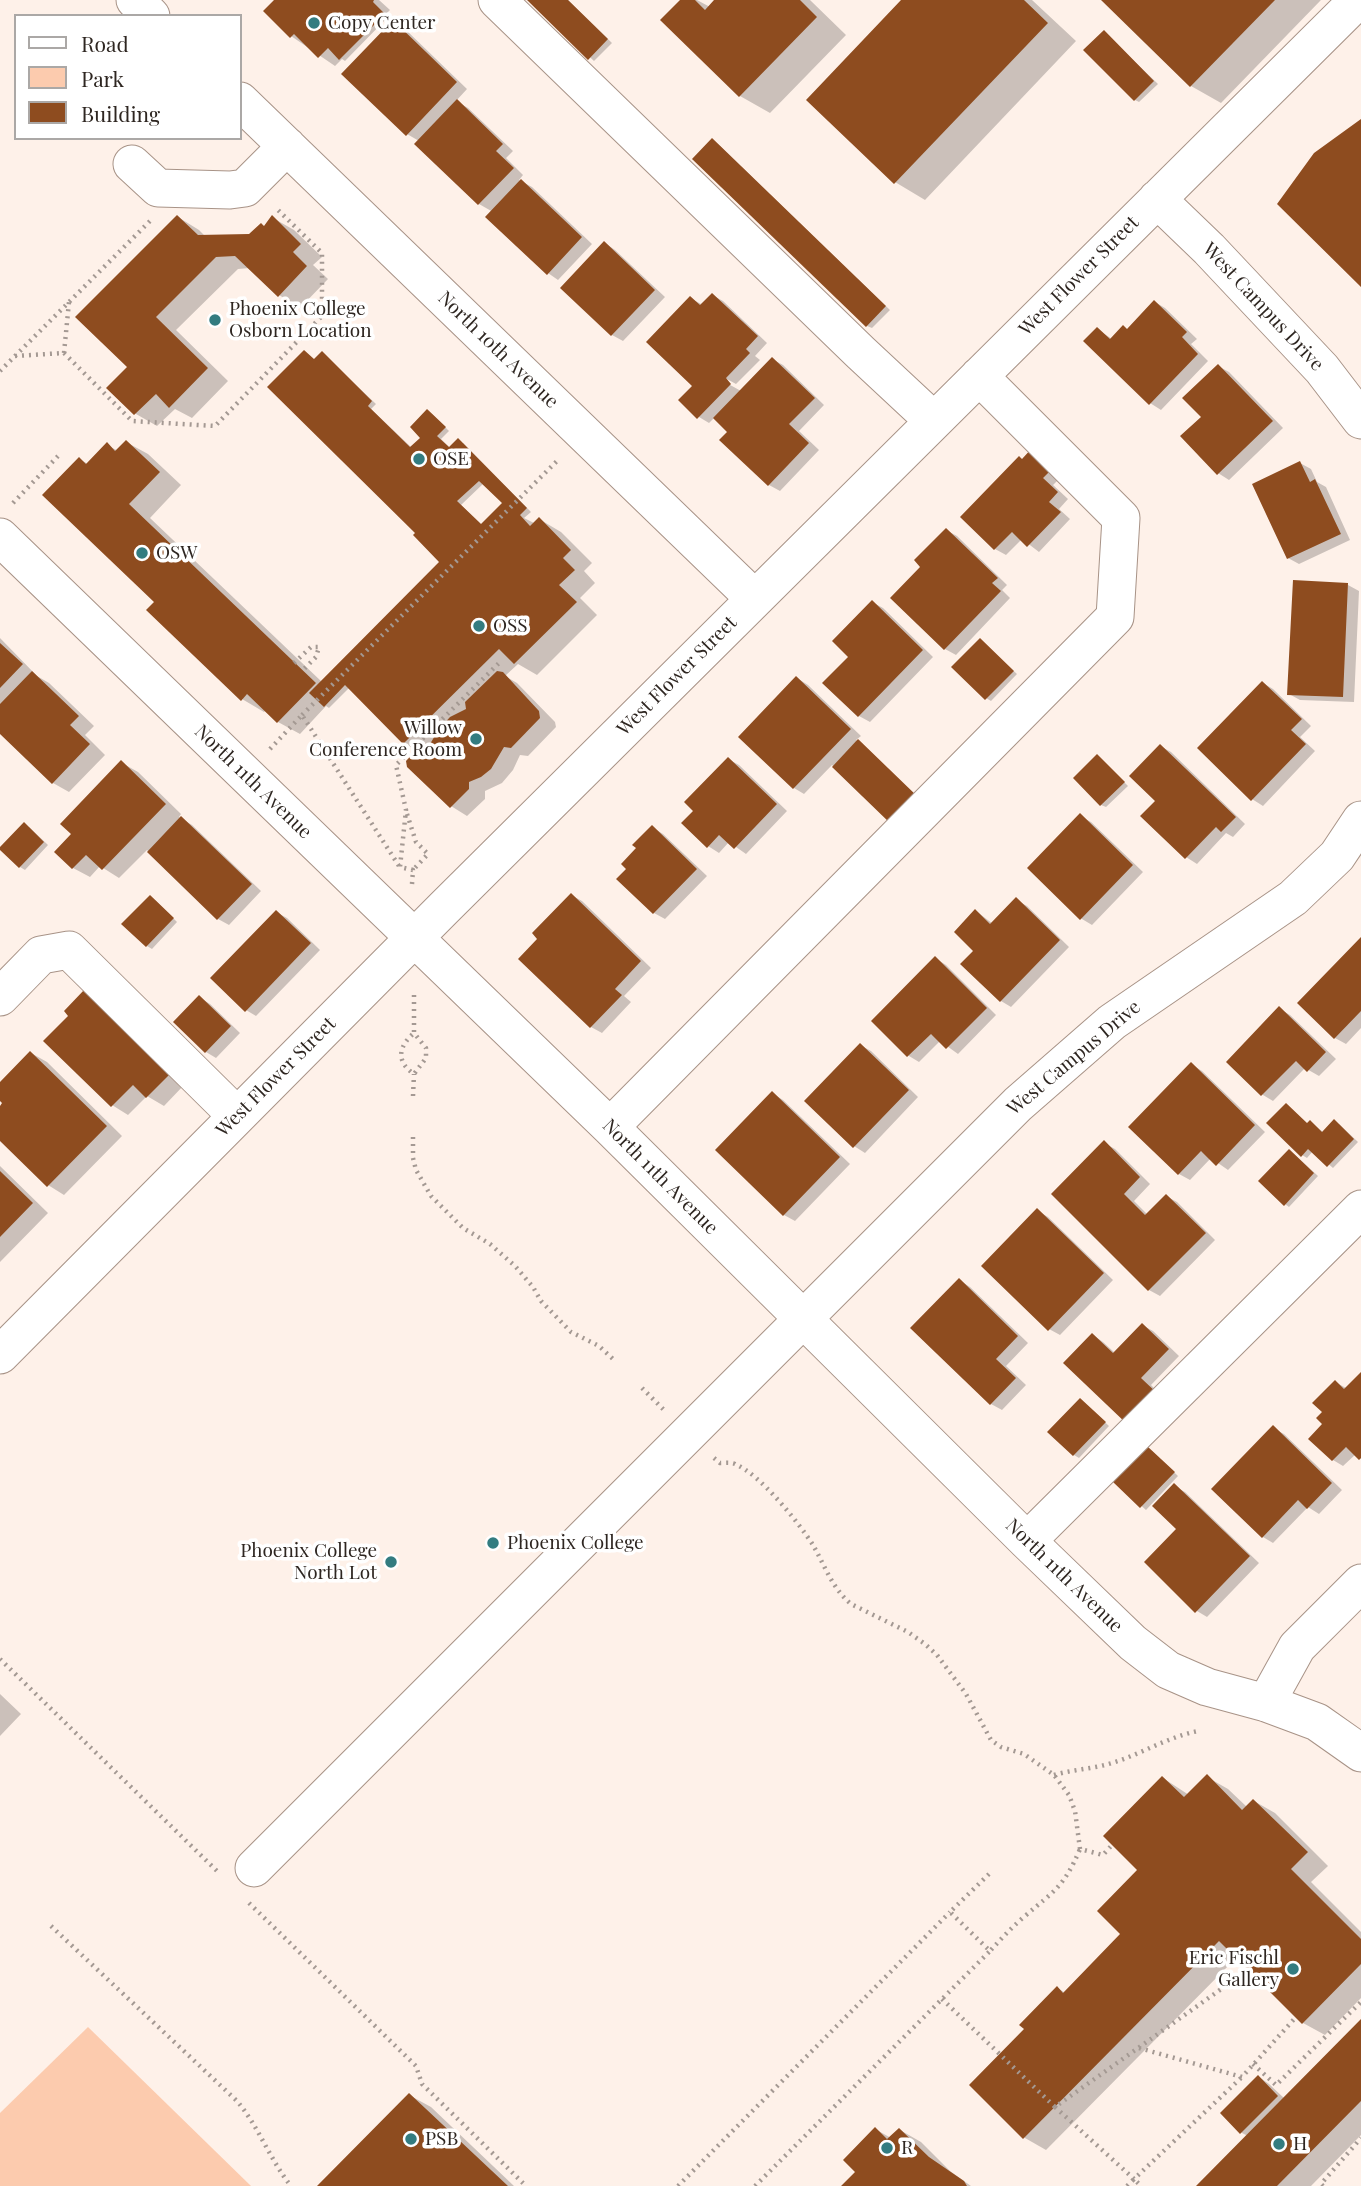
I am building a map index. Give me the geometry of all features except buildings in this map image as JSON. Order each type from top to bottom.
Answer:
[{"type":"street","points":[[135,0],[149,14]]},
{"type":"street","points":[[497,0],[934,421]]},
{"type":"street","name":"West Flower Street","points":[[0,1355],[1357,0]]},
{"type":"street","name":"North 10th Avenue","points":[[242,103],[755,599]]},
{"type":"street","points":[[132,164],[158,188],[230,190],[245,188],[287,146]]},
{"type":"street","name":"West Campus Drive","points":[[1157,199],[1209,249],[1322,369],[1361,420]]},
{"type":"street","points":[[610,1127],[1115,617],[1121,518],[979,376]]},
{"type":"street","name":"North 11th Avenue","points":[[4,522],[246,775],[610,1127],[1133,1643],[1168,1670],[1208,1687],[1266,1703],[1317,1722],[1361,1753]]},
{"type":"street","name":"West Campus Drive","points":[[251,1885],[802,1318],[1018,1104],[1112,1022],[1293,898],[1337,856],[1361,820]]},
{"type":"street","points":[[0,997],[41,955],[69,950],[237,1116]]},
{"type":"street","points":[[1027,1541],[1361,1209]]},
{"type":"street","points":[[1266,1703],[1297,1647],[1361,1583]]},
{"type":"path","points":[[15,356],[64,353],[132,421],[215,426],[322,316],[322,253],[278,210],[265,210]]},
{"type":"path","points":[[0,371],[151,220]]},
{"type":"path","points":[[64,353],[69,302]]},
{"type":"path","points":[[246,775],[302,715],[584,433]]},
{"type":"path","points":[[4,522],[60,454]]},
{"type":"path","points":[[294,663],[311,647],[319,647],[316,657],[302,671]]},
{"type":"path","points":[[412,884],[413,870],[428,854],[416,842],[405,810],[396,765],[499,663]]},
{"type":"path","points":[[302,715],[400,867],[413,870]]},
{"type":"path","points":[[400,867],[405,810]]},
{"type":"path","points":[[413,1096],[414,1074],[426,1058],[426,1048],[414,1032],[414,995]]},
{"type":"path","points":[[414,1032],[401,1050],[402,1060],[414,1074]]},
{"type":"path","points":[[413,1137],[416,1170],[431,1196],[463,1228],[490,1244],[515,1266],[541,1301],[571,1332],[599,1346],[613,1359]]},
{"type":"path","points":[[642,1388],[669,1415]]},
{"type":"path","points":[[714,1457],[720,1463],[732,1463],[745,1469],[771,1492],[803,1530],[831,1582],[843,1597],[851,1604],[908,1632],[937,1655],[966,1694],[991,1740],[1024,1755],[1054,1775],[1069,1796],[1075,1811],[1080,1849],[1067,1877],[1056,1890],[1026,1915],[755,2186]]},
{"type":"path","points":[[0,1659],[218,1872]]},
{"type":"path","points":[[1054,1775],[1118,1761],[1181,1734],[1198,1731]]},
{"type":"path","points":[[1080,1849],[1103,1855],[1112,1845]]},
{"type":"path","points":[[678,2186],[989,1874]]},
{"type":"path","points":[[251,1885],[416,2066],[422,2084],[526,2186]]},
{"type":"path","points":[[950,1912],[990,1951]]},
{"type":"path","points":[[51,1926],[237,2101],[248,2114],[272,2160],[291,2186]]},
{"type":"path","points":[[1055,2107],[1248,1970]]},
{"type":"path","points":[[942,1998],[1141,2186]]},
{"type":"path","points":[[1253,2064],[1276,2085],[1361,2002]]},
{"type":"path","points":[[1127,2186],[1242,2077],[1296,2017]]},
{"type":"path","points":[[1139,2048],[1242,2077]]},
{"type":"path","points":[[1322,2186],[1361,2138]]},
{"type":"green space","points":[[88,2027],[251,2186],[0,2186],[0,2113]]},
{"type":"place","name":"Copy Center","points":[[314,23]]},
{"type":"place","name":"Phoenix College Osborn Location","points":[[215,320]]},
{"type":"place","name":"OSE","points":[[419,459]]},
{"type":"place","name":"OSW","points":[[142,553]]},
{"type":"place","name":"OSS","points":[[479,626]]},
{"type":"place","name":"Willow Conference Room","points":[[476,739]]},
{"type":"place","name":"Phoenix College","points":[[493,1543]]},
{"type":"place","name":"Phoenix College North Lot","points":[[391,1562]]},
{"type":"place","name":"Eric Fischl Gallery","points":[[1293,1969]]},
{"type":"place","name":"PSB","points":[[411,2139]]},
{"type":"place","name":"H","points":[[1279,2144]]},
{"type":"place","name":"R","points":[[887,2148]]}]
